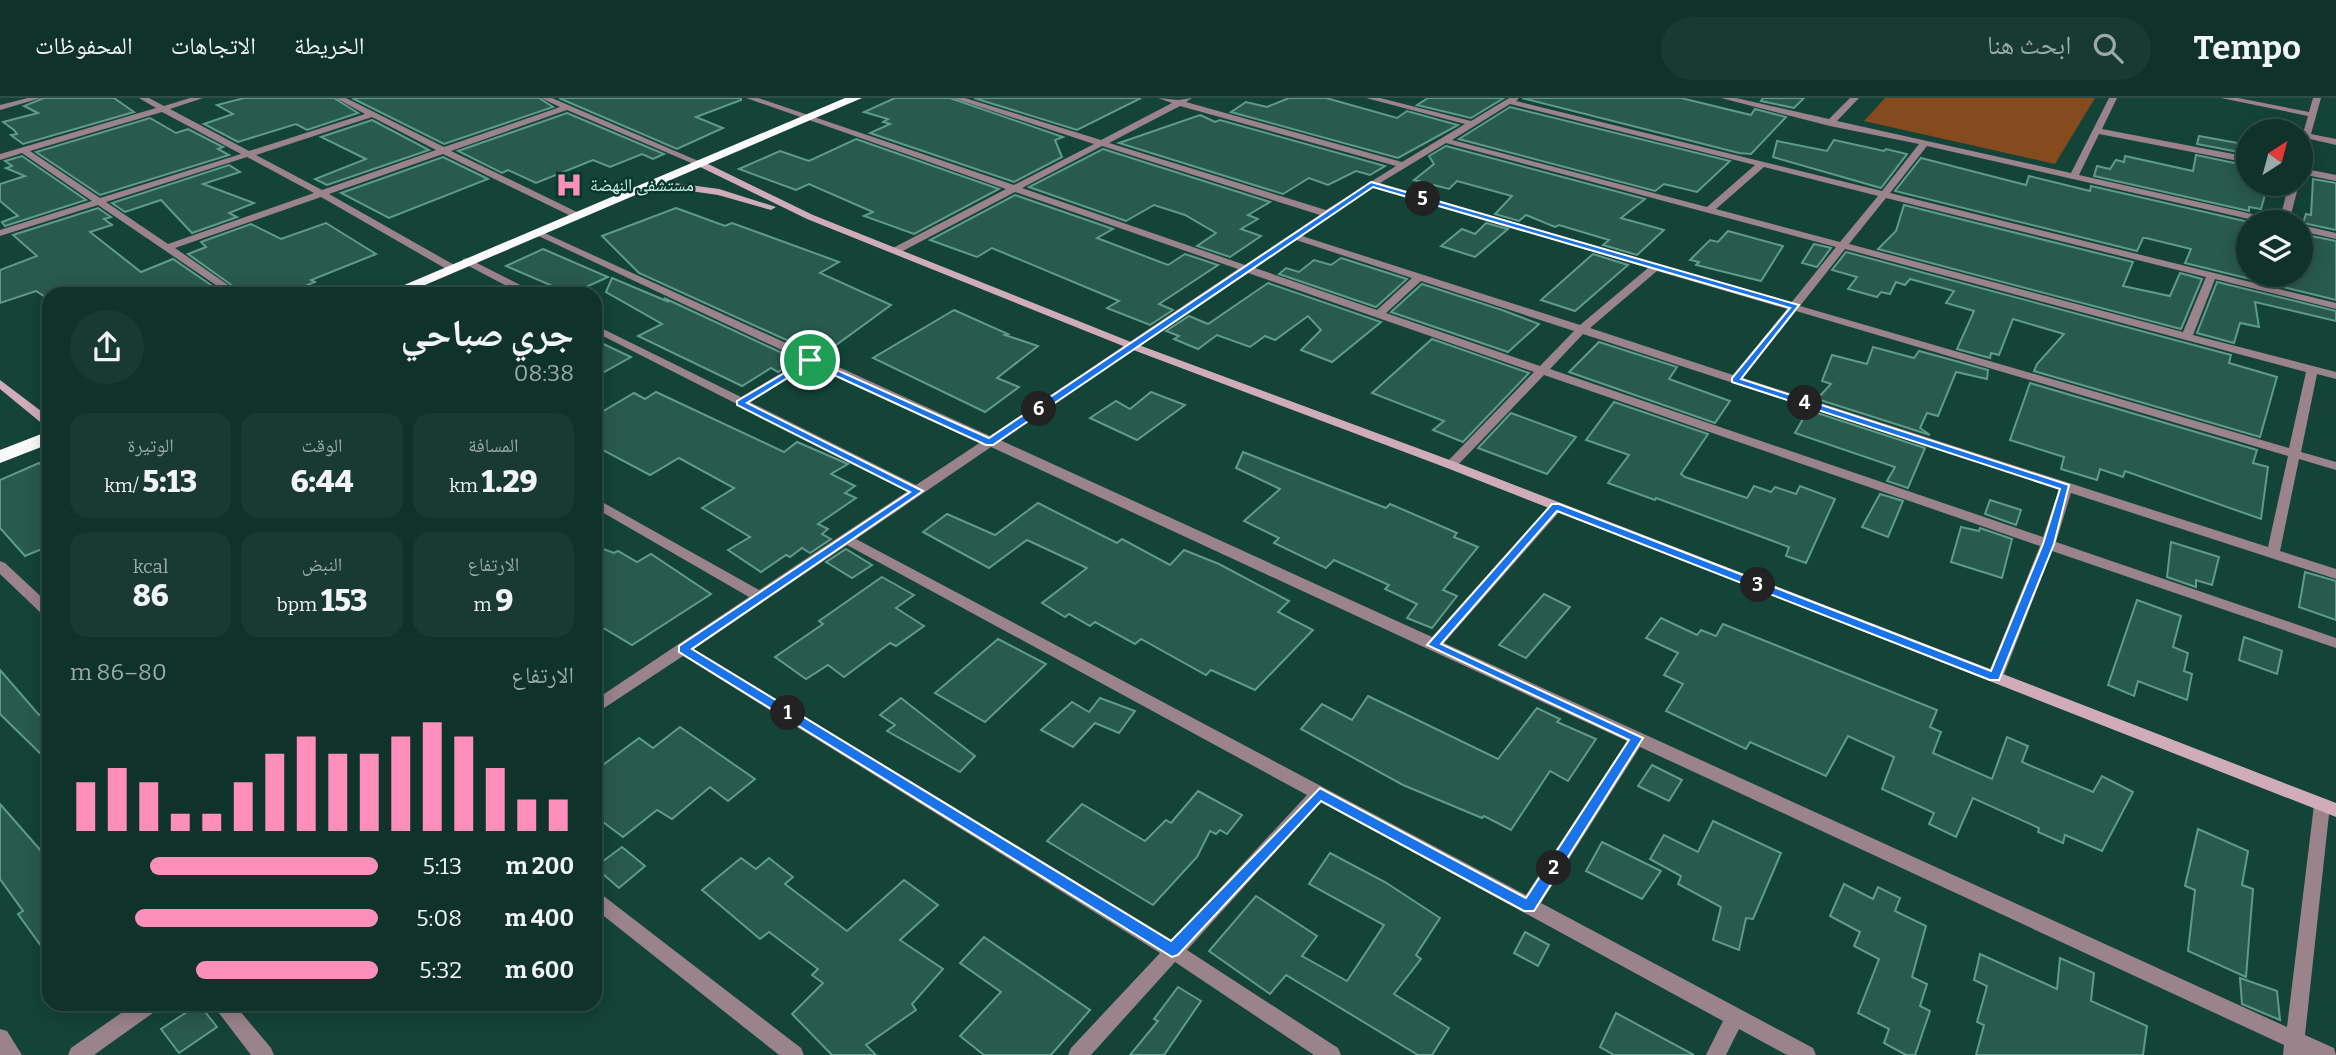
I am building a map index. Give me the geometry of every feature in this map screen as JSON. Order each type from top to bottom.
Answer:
[{"type":"highway","points":[[407,287],[856,98]]},
{"type":"highway","points":[[0,457],[42,440]]},
{"type":"street","points":[[0,108],[37,98]]},
{"type":"street","points":[[143,98],[323,194],[452,268]]},
{"type":"street","points":[[0,157],[199,98]]},
{"type":"street","points":[[340,98],[576,215]]},
{"type":"street","points":[[545,98],[699,163],[810,218],[2329,807],[2294,1048]]},
{"type":"street","points":[[750,98],[1009,190],[2336,643]]},
{"type":"street","points":[[957,98],[1328,214]]},
{"type":"street","points":[[1162,98],[1184,100],[1402,165]]},
{"type":"street","points":[[1370,98],[1470,123]]},
{"type":"street","points":[[1725,98],[2236,214]]},
{"type":"street","points":[[1830,122],[1855,98]]},
{"type":"street","points":[[2073,178],[2099,131],[2112,98]]},
{"type":"street","points":[[2225,98],[2312,116]]},
{"type":"street","points":[[2311,119],[2317,98]]},
{"type":"street","points":[[895,251],[1184,100]]},
{"type":"street","points":[[602,703],[1132,345],[1248,270],[1371,184],[1512,100],[2336,306]]},
{"type":"street","points":[[165,248],[568,107]]},
{"type":"street","points":[[0,233],[374,114]]},
{"type":"street","points":[[2099,131],[2236,157]]},
{"type":"street","points":[[2314,137],[2336,142]]},
{"type":"street","points":[[1443,140],[1843,248],[2336,376]]},
{"type":"street","points":[[1735,380],[1887,194],[1924,144]]},
{"type":"street","points":[[23,150],[225,287]]},
{"type":"street","points":[[1708,212],[1762,164]]},
{"type":"street","points":[[2314,174],[2336,178]]},
{"type":"street","points":[[652,183],[719,192],[810,218]]},
{"type":"street","points":[[1371,184],[2336,466]]},
{"type":"street","points":[[2313,231],[2336,236]]},
{"type":"street","points":[[535,232],[1637,738],[2294,1048],[2327,1055]]},
{"type":"street","points":[[1296,237],[2336,574]]},
{"type":"street","points":[[467,261],[517,287]]},
{"type":"street","points":[[1451,465],[1580,331],[1655,267]]},
{"type":"street","points":[[2187,337],[2212,275]]},
{"type":"street","points":[[1377,315],[1419,277]]},
{"type":"street","points":[[602,332],[918,491]]},
{"type":"street","points":[[740,403],[810,360]]},
{"type":"street","points":[[2273,554],[2312,370]]},
{"type":"street","points":[[0,383],[42,417]]},
{"type":"street","points":[[1995,677],[2048,544],[2066,487]]},
{"type":"street","points":[[602,506],[760,597]]},
{"type":"street","points":[[1433,645],[1556,507]]},
{"type":"street","points":[[846,539],[1806,1055]]},
{"type":"street","points":[[0,566],[42,605]]},
{"type":"street","points":[[683,649],[1172,950],[1331,1055]]},
{"type":"street","points":[[1529,906],[1637,738]]},
{"type":"street","points":[[1078,1055],[1172,950],[1320,793]]},
{"type":"street","points":[[602,904],[794,1055]]},
{"type":"street","points":[[78,1055],[140,1011]]},
{"type":"street","points":[[227,1011],[264,1055]]},
{"type":"street","points":[[1716,1055],[1735,1017]]},
{"type":"street","points":[[0,1038],[12,1055]]},
{"type":"shaded area","points":[[1885,98],[2095,98],[2055,164],[1864,121]]},
{"type":"building","points":[[44,98],[114,98],[134,112],[23,144],[11,135],[17,134],[3,122],[38,113],[24,106]]},
{"type":"building","points":[[244,98],[334,98],[358,113],[307,130],[296,124],[238,142],[204,124],[233,114],[217,105]]},
{"type":"building","points":[[352,98],[539,98],[553,107],[444,144]]},
{"type":"building","points":[[559,98],[741,100],[696,117],[723,128],[677,149]]},
{"type":"building","points":[[895,98],[950,98],[1063,137],[1055,140],[1062,157],[1014,182],[870,133],[890,124],[883,122],[888,119],[864,112]]},
{"type":"building","points":[[974,98],[1141,98],[1077,130]]},
{"type":"building","points":[[1289,98],[1326,98],[1397,118],[1407,111],[1458,125],[1398,158],[1231,112],[1246,102],[1267,107]]},
{"type":"building","points":[[1428,98],[1504,98],[1471,118],[1417,105]]},
{"type":"building","points":[[1522,98],[1681,98],[1751,115],[1755,109],[1786,117],[1751,154]]},
{"type":"building","points":[[1763,98],[1804,98],[1794,108],[1761,101]]},
{"type":"building","points":[[1510,107],[1730,161],[1697,192],[1664,184],[1655,191],[1459,139]]},
{"type":"building","points":[[567,113],[664,154],[653,159],[642,154],[610,167],[593,160],[536,183],[508,170],[502,173],[458,151]]},
{"type":"building","points":[[1200,115],[1215,122],[1220,120],[1385,166],[1370,175],[1356,171],[1328,185],[1309,178],[1283,194],[1119,143]]},
{"type":"building","points":[[150,118],[176,133],[188,129],[223,147],[218,149],[229,155],[100,195],[36,152]]},
{"type":"building","points":[[372,120],[429,150],[327,185],[315,179],[366,159],[321,137]]},
{"type":"building","points":[[2199,136],[2236,143],[2236,152],[2197,144]]},
{"type":"building","points":[[856,139],[999,189],[914,234],[864,216],[873,212],[809,184],[796,190],[739,169],[780,151],[809,161]]},
{"type":"building","points":[[1834,140],[1907,154],[1881,188],[1773,157],[1777,141],[1827,151]]},
{"type":"building","points":[[1446,146],[1645,199],[1621,218],[1664,230],[1637,255],[1603,245],[1609,240],[1559,225],[1555,227],[1526,215],[1519,221],[1495,214],[1512,196],[1457,181],[1449,189],[1414,180],[1434,164],[1429,156]]},
{"type":"building","points":[[1103,149],[1270,202],[1248,215],[1258,219],[1241,229],[1261,236],[1230,257],[1197,246],[1216,233],[1185,215],[1154,205],[1126,221],[1029,187]]},
{"type":"building","points":[[2196,155],[2236,163],[2236,196],[2265,196],[2261,209],[2249,207],[2249,210],[2245,210],[2094,176],[2097,166],[2110,169],[2116,160],[2124,162],[2125,156],[2193,171]]},
{"type":"building","points":[[22,156],[86,200],[5,226],[2,222],[18,216],[0,201],[0,184],[25,176],[6,168],[12,166],[5,161]]},
{"type":"building","points":[[443,157],[488,179],[389,218],[341,193]]},
{"type":"building","points":[[1921,158],[2026,185],[2029,176],[2090,191],[2091,186],[2236,219],[2236,275],[2185,263],[2191,249],[2143,238],[2137,251],[1895,191]]},
{"type":"building","points":[[229,165],[240,172],[203,184],[254,203],[229,213],[237,217],[192,233],[161,200],[125,212],[112,203]]},
{"type":"building","points":[[2314,179],[2336,183],[2336,230],[2313,225]]},
{"type":"building","points":[[1015,195],[1113,229],[1097,238],[1168,265],[1185,254],[1218,265],[1159,304],[1173,310],[1150,325],[1107,308],[1119,301],[992,248],[977,257],[930,240]]},
{"type":"building","points":[[1904,205],[2133,262],[2123,286],[2170,296],[2180,273],[2202,279],[2181,329],[1878,249],[1896,231]]},
{"type":"building","points":[[98,208],[111,217],[104,219],[112,225],[90,232],[141,272],[173,259],[214,287],[42,287],[42,295],[36,291],[0,303],[0,270],[37,256],[13,235]]},
{"type":"building","points":[[676,208],[725,226],[732,223],[839,262],[820,273],[891,305],[836,345],[815,353],[639,273],[602,236]]},
{"type":"building","points":[[326,223],[376,254],[311,280],[315,282],[303,287],[234,287],[188,254],[206,247],[201,242],[251,224],[281,239]]},
{"type":"building","points":[[1486,223],[1508,229],[1475,257],[1441,246],[1462,229],[1475,234]]},
{"type":"building","points":[[1728,231],[1783,246],[1761,281],[1696,265],[1699,262],[1690,260],[1710,240],[1718,242]]},
{"type":"building","points":[[2313,236],[2336,241],[2336,300],[2283,287],[2313,287]]},
{"type":"building","points":[[1814,244],[1831,248],[1817,267],[1802,263]]},
{"type":"building","points":[[543,249],[608,277],[586,287],[555,287],[506,266]]},
{"type":"building","points":[[1846,252],[2231,355],[2229,363],[2277,377],[2260,437],[2034,371],[2064,334],[2013,319],[1999,355],[1991,353],[1990,358],[1957,349],[1974,311],[1946,303],[1954,291],[1910,279],[1905,285],[1896,282],[1890,294],[1881,292],[1877,297],[1848,289],[1857,277],[1832,270]]},
{"type":"building","points":[[1593,254],[1628,265],[1575,311],[1541,300]]},
{"type":"building","points":[[1341,258],[1407,279],[1376,307],[1279,274],[1286,268],[1299,272],[1314,260],[1331,265]]},
{"type":"building","points":[[612,278],[669,302],[664,298],[797,360],[778,372],[771,368],[742,386],[638,336],[662,324],[606,292]]},
{"type":"building","points":[[2217,282],[2336,311],[2336,321],[2255,302],[2259,327],[2240,323],[2234,343],[2197,333]]},
{"type":"building","points":[[1268,283],[1381,322],[1332,362],[1301,350],[1321,330],[1308,316],[1275,340],[1265,336],[1250,347],[1217,335],[1198,349],[1174,339],[1179,336],[1166,331],[1189,316],[1208,324]]},
{"type":"building","points":[[1422,284],[1539,324],[1508,352],[1391,312]]},
{"type":"building","points":[[954,310],[1008,334],[1005,335],[1038,346],[997,378],[1019,387],[985,412],[873,358]]},
{"type":"building","points":[[1432,339],[1529,373],[1463,442],[1433,430],[1444,421],[1372,393]]},
{"type":"building","points":[[1599,342],[1677,367],[1669,379],[1730,401],[1715,423],[1569,372]]},
{"type":"building","points":[[602,343],[631,357],[602,373]]},
{"type":"building","points":[[1873,347],[1914,358],[1919,351],[1988,370],[1987,379],[1956,372],[1938,416],[1927,413],[1920,428],[1930,435],[1817,399],[1831,384],[1822,381],[1832,355],[1867,364]]},
{"type":"building","points":[[2030,383],[2257,450],[2253,463],[2268,467],[2261,519],[2125,471],[2123,477],[2100,469],[2097,480],[2061,469],[2064,457],[2010,440]]},
{"type":"building","points":[[656,392],[784,452],[797,442],[848,464],[831,474],[855,486],[845,493],[856,498],[818,524],[828,529],[822,534],[831,539],[810,553],[802,548],[790,557],[786,555],[761,572],[728,550],[750,537],[702,508],[734,488],[679,458],[650,475],[602,450],[602,412],[634,393],[645,399]]},
{"type":"building","points":[[1151,392],[1185,405],[1137,440],[1090,418],[1116,401],[1130,409]]},
{"type":"building","points":[[1614,402],[1708,434],[1681,474],[1685,477],[1747,498],[1754,486],[1771,492],[1775,487],[1796,494],[1800,486],[1835,499],[1806,563],[1786,556],[1789,547],[1608,483],[1629,455],[1586,440]]},
{"type":"building","points":[[1808,410],[1925,448],[1908,488],[1887,481],[1895,467],[1795,433]]},
{"type":"building","points":[[1511,413],[1576,437],[1547,474],[1478,448]]},
{"type":"building","points":[[1243,452],[1386,508],[1390,504],[1457,533],[1454,537],[1478,547],[1443,590],[1457,596],[1432,628],[1407,618],[1417,604],[1385,589],[1389,585],[1334,560],[1326,568],[1274,543],[1279,538],[1244,521],[1280,489],[1236,468]]},
{"type":"building","points":[[39,463],[42,466],[42,549],[25,556],[0,528],[0,480]]},
{"type":"building","points":[[1880,494],[1903,501],[1888,537],[1862,527]]},
{"type":"building","points":[[1990,500],[2021,510],[2016,525],[1985,514]]},
{"type":"building","points":[[1038,503],[1117,543],[1122,539],[1170,565],[1184,550],[1219,564],[1289,601],[1278,612],[1313,630],[1255,690],[1211,670],[1206,675],[1141,639],[1135,644],[1095,622],[1090,626],[1069,614],[1065,617],[1042,603],[1087,568],[1027,540],[989,568],[923,532],[947,514],[995,535]]},
{"type":"building","points":[[1961,527],[1979,531],[1980,528],[2012,539],[2002,578],[1951,562]]},
{"type":"building","points":[[2171,542],[2219,557],[2212,585],[2196,580],[2196,587],[2167,577]]},
{"type":"building","points":[[602,549],[614,553],[618,551],[637,562],[651,554],[711,594],[632,645],[602,627]]},
{"type":"building","points":[[846,549],[872,565],[852,578],[826,562]]},
{"type":"building","points":[[2305,572],[2336,581],[2336,620],[2299,607]]},
{"type":"building","points":[[882,577],[914,595],[896,608],[924,626],[896,646],[890,643],[844,677],[828,665],[806,679],[775,657],[823,624],[819,621]]},
{"type":"building","points":[[1544,594],[1570,607],[1526,658],[1499,645]]},
{"type":"building","points":[[2137,600],[2181,616],[2173,647],[2188,653],[2184,671],[2192,674],[2187,700],[2138,681],[2134,696],[2108,685]]},
{"type":"building","points":[[1661,618],[1697,635],[1701,630],[1716,636],[1723,624],[1937,710],[1930,727],[1941,732],[1933,753],[1992,779],[2007,737],[2028,746],[2022,762],[2093,792],[2102,776],[2133,792],[2102,851],[2065,835],[2063,843],[2038,832],[2039,828],[1973,798],[1956,837],[1929,824],[1934,813],[1882,789],[1894,757],[1848,736],[1826,776],[1750,742],[1746,749],[1666,711],[1683,684],[1664,675],[1678,653],[1646,638]]},
{"type":"building","points":[[2244,637],[2282,651],[2277,674],[2239,660]]},
{"type":"building","points":[[998,639],[1046,664],[985,722],[935,693]]},
{"type":"building","points":[[0,670],[39,715],[42,713],[42,755],[0,714]]},
{"type":"building","points":[[1368,696],[1498,759],[1537,708],[1560,719],[1557,722],[1596,739],[1568,781],[1550,771],[1511,830],[1484,816],[1482,818],[1403,785],[1301,729],[1322,704],[1352,720]]},
{"type":"building","points":[[901,698],[975,756],[960,772],[887,731],[895,725],[880,715]]},
{"type":"building","points":[[1100,698],[1135,711],[1119,733],[1095,723],[1073,747],[1041,730],[1072,702],[1089,712]]},
{"type":"building","points":[[680,727],[755,779],[728,801],[710,787],[672,819],[657,810],[623,837],[602,821],[602,766],[639,738],[653,748]]},
{"type":"building","points":[[1652,765],[1682,780],[1669,801],[1638,786]]},
{"type":"building","points":[[1198,791],[1242,815],[1227,834],[1220,830],[1216,834],[1210,831],[1197,857],[1153,905],[1047,841],[1082,804],[1145,841],[1166,820],[1171,823]]},
{"type":"building","points":[[0,804],[42,852],[42,947],[18,914],[23,911],[0,879]]},
{"type":"building","points":[[1713,821],[1781,853],[1753,919],[1746,918],[1739,950],[1713,940],[1721,907],[1678,884],[1681,876],[1650,859],[1664,835],[1698,852]]},
{"type":"building","points":[[2198,829],[2248,851],[2242,885],[2253,889],[2246,977],[2188,951],[2195,890],[2185,886]]},
{"type":"building","points":[[1602,842],[1661,871],[1642,899],[1586,871]]},
{"type":"building","points":[[622,847],[645,866],[619,888],[602,873],[602,862]]},
{"type":"building","points":[[1330,853],[1385,882],[1440,918],[1416,955],[1421,959],[1394,994],[1449,1028],[1432,1055],[1418,1055],[1286,975],[1270,994],[1209,951],[1256,896],[1317,936],[1302,956],[1347,981],[1384,925],[1309,884]]},
{"type":"building","points":[[741,858],[756,869],[769,858],[793,877],[785,884],[847,931],[904,880],[938,905],[900,940],[943,969],[912,1004],[916,1010],[866,1045],[876,1055],[832,1055],[792,1014],[823,983],[812,975],[818,969],[769,932],[760,939],[702,890]]},
{"type":"building","points":[[1844,884],[1873,899],[1878,887],[1900,898],[1895,911],[1926,926],[1912,977],[1927,984],[1920,1006],[1930,1011],[1915,1055],[1906,1055],[1884,1043],[1889,1029],[1858,1013],[1879,959],[1854,946],[1860,932],[1830,916]]},
{"type":"building","points":[[1525,932],[1549,945],[1538,966],[1514,953]]},
{"type":"building","points":[[984,937],[1090,1010],[1051,1055],[984,1055],[960,1036],[1001,992],[960,963]]},
{"type":"building","points":[[1980,954],[2057,989],[2060,958],[2094,973],[2091,1001],[2147,1026],[2143,1055],[1976,1055],[1984,1025],[1977,1022],[1987,986],[1974,980]]},
{"type":"building","points":[[2240,978],[2277,991],[2280,1020],[2242,1004]]},
{"type":"building","points":[[1178,987],[1201,1001],[1164,1055],[1130,1055],[1158,1021],[1154,1019]]},
{"type":"building","points":[[188,1011],[204,1011],[217,1027],[179,1053],[161,1029]]},
{"type":"building","points":[[1616,1013],[1694,1055],[1614,1055],[1600,1047]]},
{"type":"place","name":"مستشفى النهضة","points":[[569,185]]},
{"type":"route","points":[[1371,184],[1796,307],[1735,380],[2066,487],[2048,544],[1995,677],[1556,507],[1433,645],[1637,738],[1529,906],[1320,793],[1172,950],[683,649],[918,491],[740,403],[810,360],[990,442],[1248,270],[1371,184]]}]
